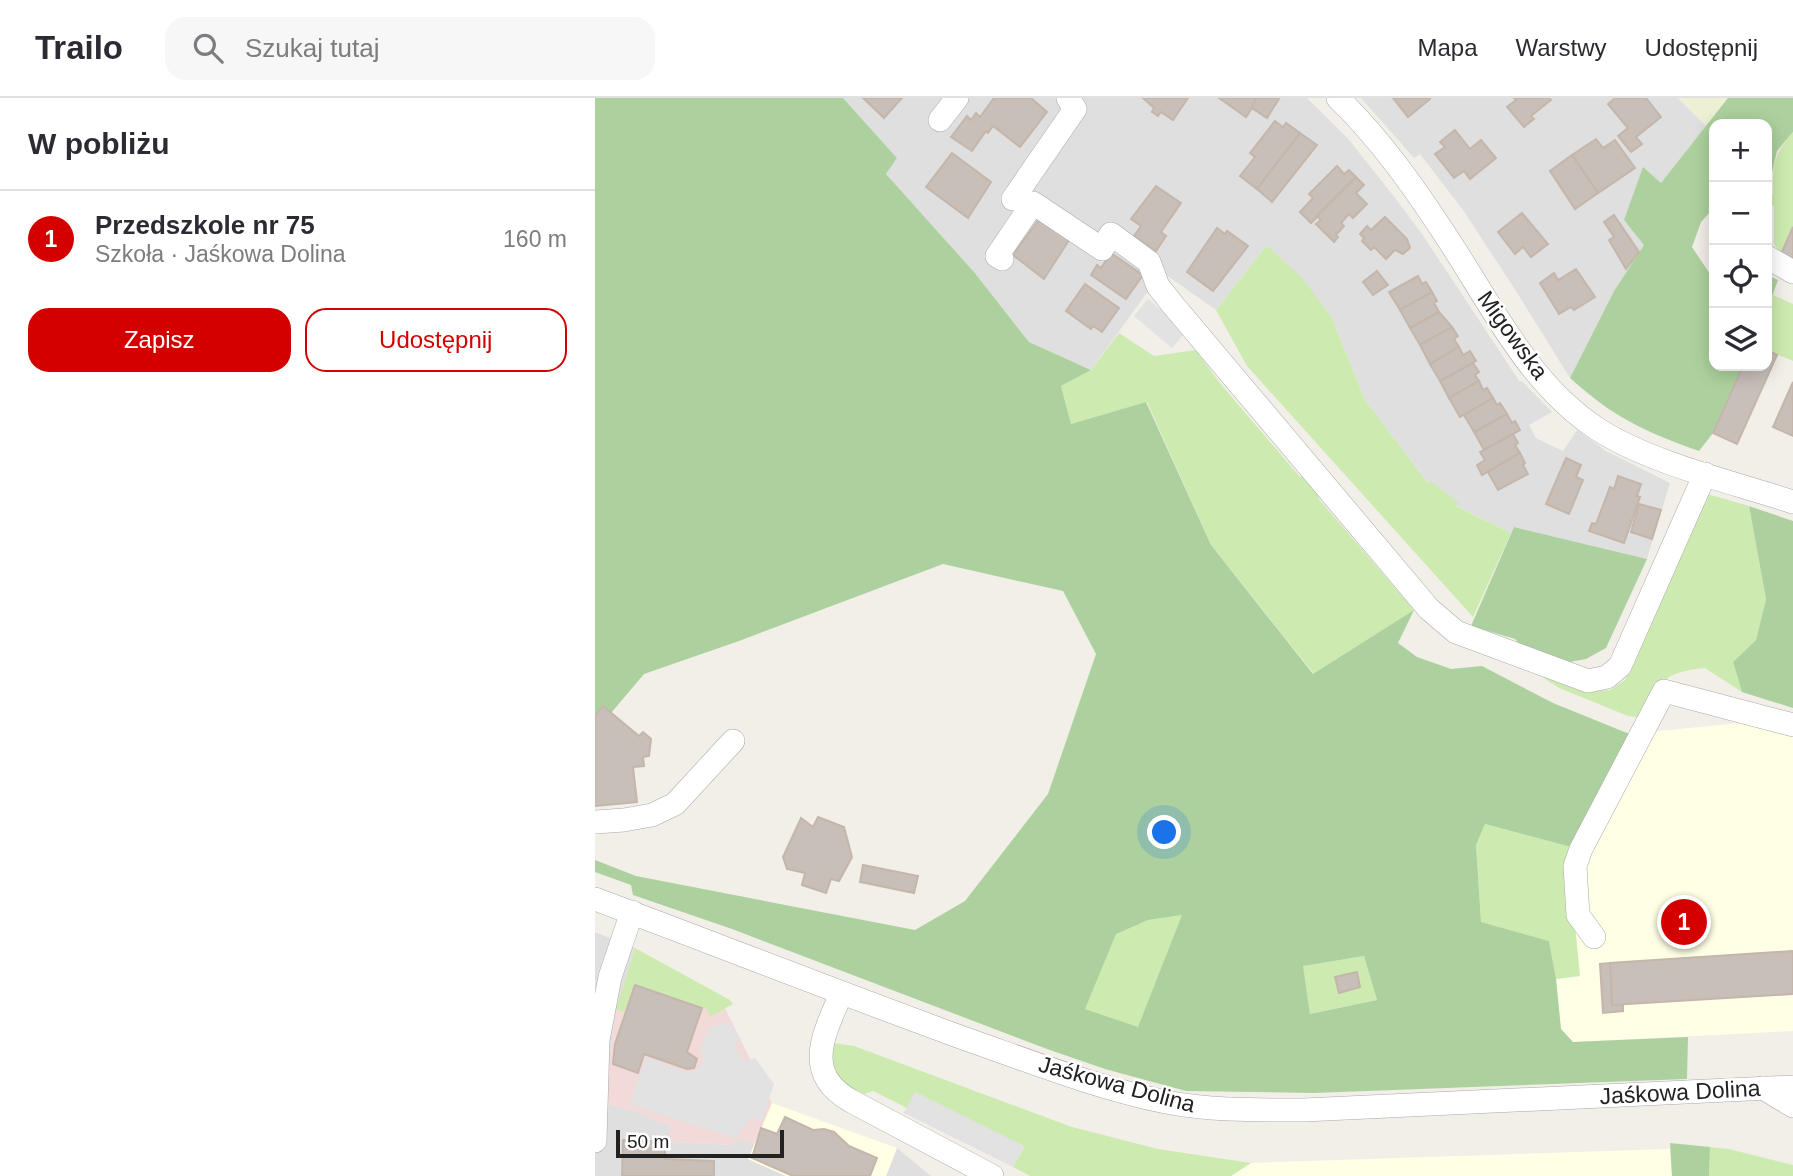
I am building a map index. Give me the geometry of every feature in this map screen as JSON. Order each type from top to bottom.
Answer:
[{"type":"street","points":[[940,120],[957,98]]},
{"type":"street","points":[[1013,200],[1075,109],[1068,98]]},
{"type":"street","name":"Migowska","points":[[1338,98],[1397,164],[1530,366],[1581,417],[1600,430],[1659,457],[1793,502]]},
{"type":"street","points":[[1002,259],[997,256],[1033,203],[1102,249],[1111,234],[1149,262],[1158,286],[1166,296],[1429,609],[1456,632],[1588,681],[1607,677],[1620,666],[1705,474]]},
{"type":"street","points":[[1772,260],[1793,272]]},
{"type":"street","points":[[1594,937],[1578,915],[1575,866],[1581,849],[1664,691],[1793,725]]},
{"type":"street","points":[[596,822],[652,814],[675,804],[733,741]]},
{"type":"street","name":"Jaśkowa Dolina","points":[[595,899],[841,994],[1102,1085],[1165,1102],[1241,1111],[1304,1110],[1793,1087]]},
{"type":"street","points":[[595,1141],[598,1041],[602,1015],[618,950],[632,912]]},
{"type":"street","points":[[841,994],[825,1032],[821,1052],[821,1065],[831,1086],[851,1101],[992,1176]]},
{"type":"street","points":[[1763,1088],[1793,1106]]},
{"type":"shaded area","points":[[843,98],[1307,98],[1349,140],[1392,194],[1422,234],[1520,382],[1552,412],[1529,425],[1536,438],[1563,451],[1577,430],[1606,451],[1670,483],[1647,559],[1514,527],[1511,533],[1455,505],[1429,484],[1365,400],[1331,316],[1267,245],[1216,310],[1162,272],[1091,370],[1029,342],[974,272],[886,174],[897,158]]},
{"type":"shaded area","points":[[1361,98],[1678,98],[1706,126],[1661,184],[1643,168],[1644,245],[1614,291],[1570,378],[1463,210],[1420,154],[1414,158]]},
{"type":"shaded area","points":[[1678,98],[1728,98],[1706,126]]},
{"type":"shaded area","points":[[1148,299],[1186,331],[1172,348],[1134,316]]},
{"type":"shaded area","points":[[1741,723],[1793,737],[1793,1031],[1573,1042],[1561,1029],[1556,979],[1580,976],[1569,865],[1648,738],[1658,731]]},
{"type":"shaded area","points":[[595,932],[635,948],[615,1013],[608,1104],[670,1125],[670,1142],[734,1145],[735,1138],[755,1144],[749,1159],[786,1176],[595,1176]]},
{"type":"shaded area","points":[[630,964],[720,998],[772,1103],[755,1144],[735,1138],[734,1145],[670,1142],[669,1125],[647,1119],[647,1115],[608,1104],[615,1013]]},
{"type":"shaded area","points":[[730,1023],[741,1039],[733,1046],[745,1062],[755,1058],[774,1084],[762,1121],[751,1117],[735,1138],[630,1104],[646,1057],[689,1073],[695,1071],[703,1062],[700,1053],[708,1027]]},
{"type":"shaded area","points":[[915,1092],[1024,1146],[1013,1167],[904,1113]]},
{"type":"shaded area","points":[[772,1103],[897,1148],[886,1176],[786,1176],[748,1159]]},
{"type":"shaded area","points":[[897,1148],[931,1176],[886,1176]]},
{"type":"shaded area","points":[[1670,1149],[1672,1176],[1231,1176],[1251,1163]]},
{"type":"green space","points":[[595,98],[843,98],[897,158],[886,174],[974,272],[1029,342],[1091,370],[1061,386],[1071,424],[1146,402],[1211,545],[1313,674],[1414,610],[1398,643],[1417,657],[1451,669],[1482,666],[1553,703],[1632,735],[1575,848],[1485,824],[1476,845],[1481,922],[1549,941],[1561,1029],[1573,1042],[1688,1037],[1687,1079],[1314,1093],[1186,1091],[1105,1069],[1047,1049],[732,929],[633,895],[631,885],[595,872],[595,860],[636,876],[915,930],[965,901],[1048,794],[1096,654],[1063,591],[943,564],[644,674],[611,713],[603,706],[595,716]],"holes":[[[1182,915],[1138,1027],[1085,1009],[1116,934],[1148,920]],[[1364,956],[1377,1000],[1310,1014],[1303,966]]]},
{"type":"green space","points":[[1728,98],[1793,98],[1793,132],[1777,151],[1772,173],[1772,119],[1711,119]]},
{"type":"green space","points":[[1709,122],[1709,213],[1701,222],[1692,247],[1709,272],[1709,371],[1741,371],[1713,433],[1699,451],[1630,422],[1570,378],[1614,291],[1644,245],[1624,220],[1643,167],[1661,183]]},
{"type":"green space","points":[[1793,132],[1793,227],[1781,254],[1774,244],[1772,195],[1774,168],[1781,148]]},
{"type":"green space","points":[[1267,245],[1302,278],[1331,316],[1365,400],[1428,483],[1431,481],[1459,503],[1456,506],[1511,533],[1473,617],[1247,366],[1216,310]]},
{"type":"green space","points":[[1772,277],[1778,280],[1772,296]]},
{"type":"green space","points":[[1773,295],[1793,304],[1793,361],[1772,352]]},
{"type":"green space","points":[[1119,333],[1154,356],[1196,350],[1219,382],[1300,477],[1306,473],[1323,493],[1318,498],[1414,610],[1314,674],[1211,545],[1147,402],[1071,424],[1061,386],[1091,370]]},
{"type":"green space","points":[[1704,493],[1749,506],[1766,599],[1756,640],[1733,662],[1742,692],[1705,668],[1680,672],[1657,687],[1637,717],[1628,716],[1559,688],[1521,663],[1594,691],[1610,690],[1625,680]]},
{"type":"green space","points":[[1749,506],[1793,521],[1793,708],[1742,692],[1733,662],[1756,640],[1766,599]]},
{"type":"green space","points":[[1514,527],[1647,559],[1606,648],[1586,659],[1564,663],[1524,649],[1515,639],[1471,626]]},
{"type":"green space","points":[[1485,824],[1575,848],[1569,865],[1580,976],[1556,979],[1549,941],[1481,922],[1476,845]]},
{"type":"green space","points":[[1183,914],[1138,1028],[1084,1009],[1116,933],[1148,920]]},
{"type":"green space","points":[[635,948],[733,1004],[710,1017],[707,1009],[635,984],[624,1012],[616,1009]]},
{"type":"green space","points":[[1364,956],[1377,1000],[1310,1014],[1302,966]]},
{"type":"green space","points":[[834,1043],[854,1046],[1072,1127],[1158,1149],[1251,1163],[1231,1176],[1030,1176],[1013,1167],[1024,1147],[915,1092],[907,1108],[873,1091],[864,1094],[848,1085],[834,1069]]},
{"type":"green space","points":[[1670,1143],[1710,1147],[1709,1176],[1672,1176]]},
{"type":"green space","points":[[1710,1147],[1793,1165],[1793,1176],[1709,1176]]},
{"type":"building","points":[[863,98],[902,98],[884,118]]},
{"type":"building","points":[[994,98],[1031,98],[1047,112],[1020,147],[993,126],[988,133],[986,131],[972,151],[951,137],[967,116],[971,120],[976,113],[980,117]]},
{"type":"building","points":[[1143,98],[1188,98],[1173,120],[1161,112],[1158,116],[1152,112],[1154,108]]},
{"type":"building","points":[[1219,98],[1256,98],[1258,99],[1246,117]]},
{"type":"building","points":[[1256,98],[1279,99],[1267,118],[1252,108]]},
{"type":"building","points":[[1393,98],[1430,98],[1430,99],[1408,117]]},
{"type":"building","points":[[1514,98],[1551,100],[1531,116],[1534,119],[1524,127],[1507,107],[1516,100]]},
{"type":"building","points":[[1615,98],[1646,98],[1661,117],[1636,137],[1642,144],[1631,152],[1618,136],[1628,128],[1608,104]]},
{"type":"building","points":[[1275,121],[1283,127],[1286,123],[1300,133],[1257,189],[1240,176],[1255,157],[1250,153]]},
{"type":"building","points":[[1455,130],[1470,149],[1481,140],[1496,158],[1470,179],[1464,171],[1454,178],[1435,154],[1445,147],[1440,142]]},
{"type":"building","points":[[1300,133],[1317,145],[1272,202],[1257,189]]},
{"type":"building","points":[[1596,139],[1603,148],[1615,140],[1635,168],[1598,193],[1572,155]]},
{"type":"building","points":[[952,153],[991,182],[968,218],[926,187]]},
{"type":"building","points":[[1572,155],[1598,193],[1575,209],[1550,171]]},
{"type":"building","points":[[1337,166],[1344,174],[1349,170],[1356,177],[1311,223],[1300,212],[1313,198],[1309,194]]},
{"type":"building","points":[[1356,177],[1364,185],[1356,193],[1367,204],[1353,218],[1349,214],[1341,223],[1344,226],[1334,242],[1316,224],[1321,220],[1317,216]]},
{"type":"building","points":[[1156,186],[1181,203],[1161,232],[1166,236],[1156,251],[1134,236],[1141,226],[1131,219]]},
{"type":"building","points":[[1522,213],[1548,244],[1531,257],[1523,247],[1515,254],[1498,232]]},
{"type":"building","points":[[1614,215],[1639,252],[1626,269],[1609,240],[1614,237],[1604,222]]},
{"type":"building","points":[[1385,217],[1407,239],[1410,248],[1403,254],[1395,250],[1386,259],[1374,247],[1371,250],[1362,241],[1364,238],[1360,234],[1367,226],[1371,230]]},
{"type":"building","points":[[1039,219],[1071,237],[1044,279],[1013,255]]},
{"type":"building","points":[[1793,227],[1793,259],[1781,254]]},
{"type":"building","points":[[1217,228],[1225,234],[1227,231],[1248,246],[1213,291],[1187,272]]},
{"type":"building","points":[[1111,253],[1143,275],[1126,299],[1091,275],[1097,265],[1101,268]]},
{"type":"building","points":[[1576,269],[1595,297],[1574,310],[1571,307],[1559,314],[1540,283],[1554,273],[1558,280]]},
{"type":"building","points":[[1377,271],[1388,285],[1373,295],[1363,282]]},
{"type":"building","points":[[1418,276],[1422,284],[1426,282],[1432,292],[1400,310],[1389,292]]},
{"type":"building","points":[[1085,284],[1119,308],[1102,332],[1093,326],[1091,329],[1066,311]]},
{"type":"building","points":[[1432,292],[1439,312],[1410,328],[1400,310]]},
{"type":"building","points":[[1439,312],[1452,327],[1420,345],[1410,328]]},
{"type":"building","points":[[1452,327],[1458,336],[1454,339],[1459,347],[1430,364],[1420,345]]},
{"type":"building","points":[[1459,347],[1463,355],[1470,351],[1476,361],[1440,381],[1430,364]]},
{"type":"building","points":[[1772,352],[1777,355],[1772,366]]},
{"type":"building","points":[[1473,363],[1479,372],[1475,375],[1479,381],[1449,398],[1440,381]]},
{"type":"building","points":[[1741,371],[1770,371],[1737,444],[1713,433]]},
{"type":"building","points":[[1479,381],[1483,390],[1487,388],[1493,398],[1460,417],[1449,398]]},
{"type":"building","points":[[1793,382],[1793,436],[1773,427]]},
{"type":"building","points":[[1493,398],[1507,414],[1474,432],[1464,415]]},
{"type":"building","points":[[1507,414],[1520,430],[1484,450],[1474,432]]},
{"type":"building","points":[[1513,434],[1520,453],[1482,475],[1477,465],[1485,460],[1480,452]]},
{"type":"building","points":[[1520,453],[1528,474],[1498,490],[1488,472]]},
{"type":"building","points":[[1566,458],[1581,465],[1576,477],[1583,480],[1569,514],[1546,504]]},
{"type":"building","points":[[1618,476],[1641,484],[1637,496],[1640,497],[1624,543],[1589,531],[1592,523],[1596,524],[1610,487],[1614,489]]},
{"type":"building","points":[[1639,504],[1661,510],[1652,539],[1631,532]]},
{"type":"building","points":[[603,706],[639,736],[643,732],[651,739],[649,756],[643,757],[644,766],[633,767],[637,802],[595,806],[595,716]]},
{"type":"building","points":[[818,817],[844,827],[852,857],[839,881],[831,879],[826,893],[802,885],[805,873],[787,869],[783,857],[801,818],[813,827]]},
{"type":"building","points":[[863,865],[918,876],[914,893],[860,882]]},
{"type":"building","points":[[1793,951],[1793,994],[1612,1005],[1610,963]]},
{"type":"building","points":[[1610,963],[1612,1005],[1623,1005],[1623,1011],[1603,1013],[1600,964]]},
{"type":"building","points":[[1357,972],[1360,987],[1339,993],[1335,977]]},
{"type":"building","points":[[635,985],[702,1008],[687,1052],[697,1059],[694,1068],[687,1069],[644,1054],[638,1073],[613,1064],[615,1044]]},
{"type":"building","points":[[785,1117],[813,1130],[834,1132],[849,1146],[877,1158],[870,1176],[793,1176],[752,1158],[761,1128],[777,1134]]},
{"type":"building","points":[[623,1140],[665,1142],[665,1159],[714,1161],[714,1176],[622,1176]]},
{"type":"place","name":"Przedszkole nr 75","points":[[1684,922]]}]
